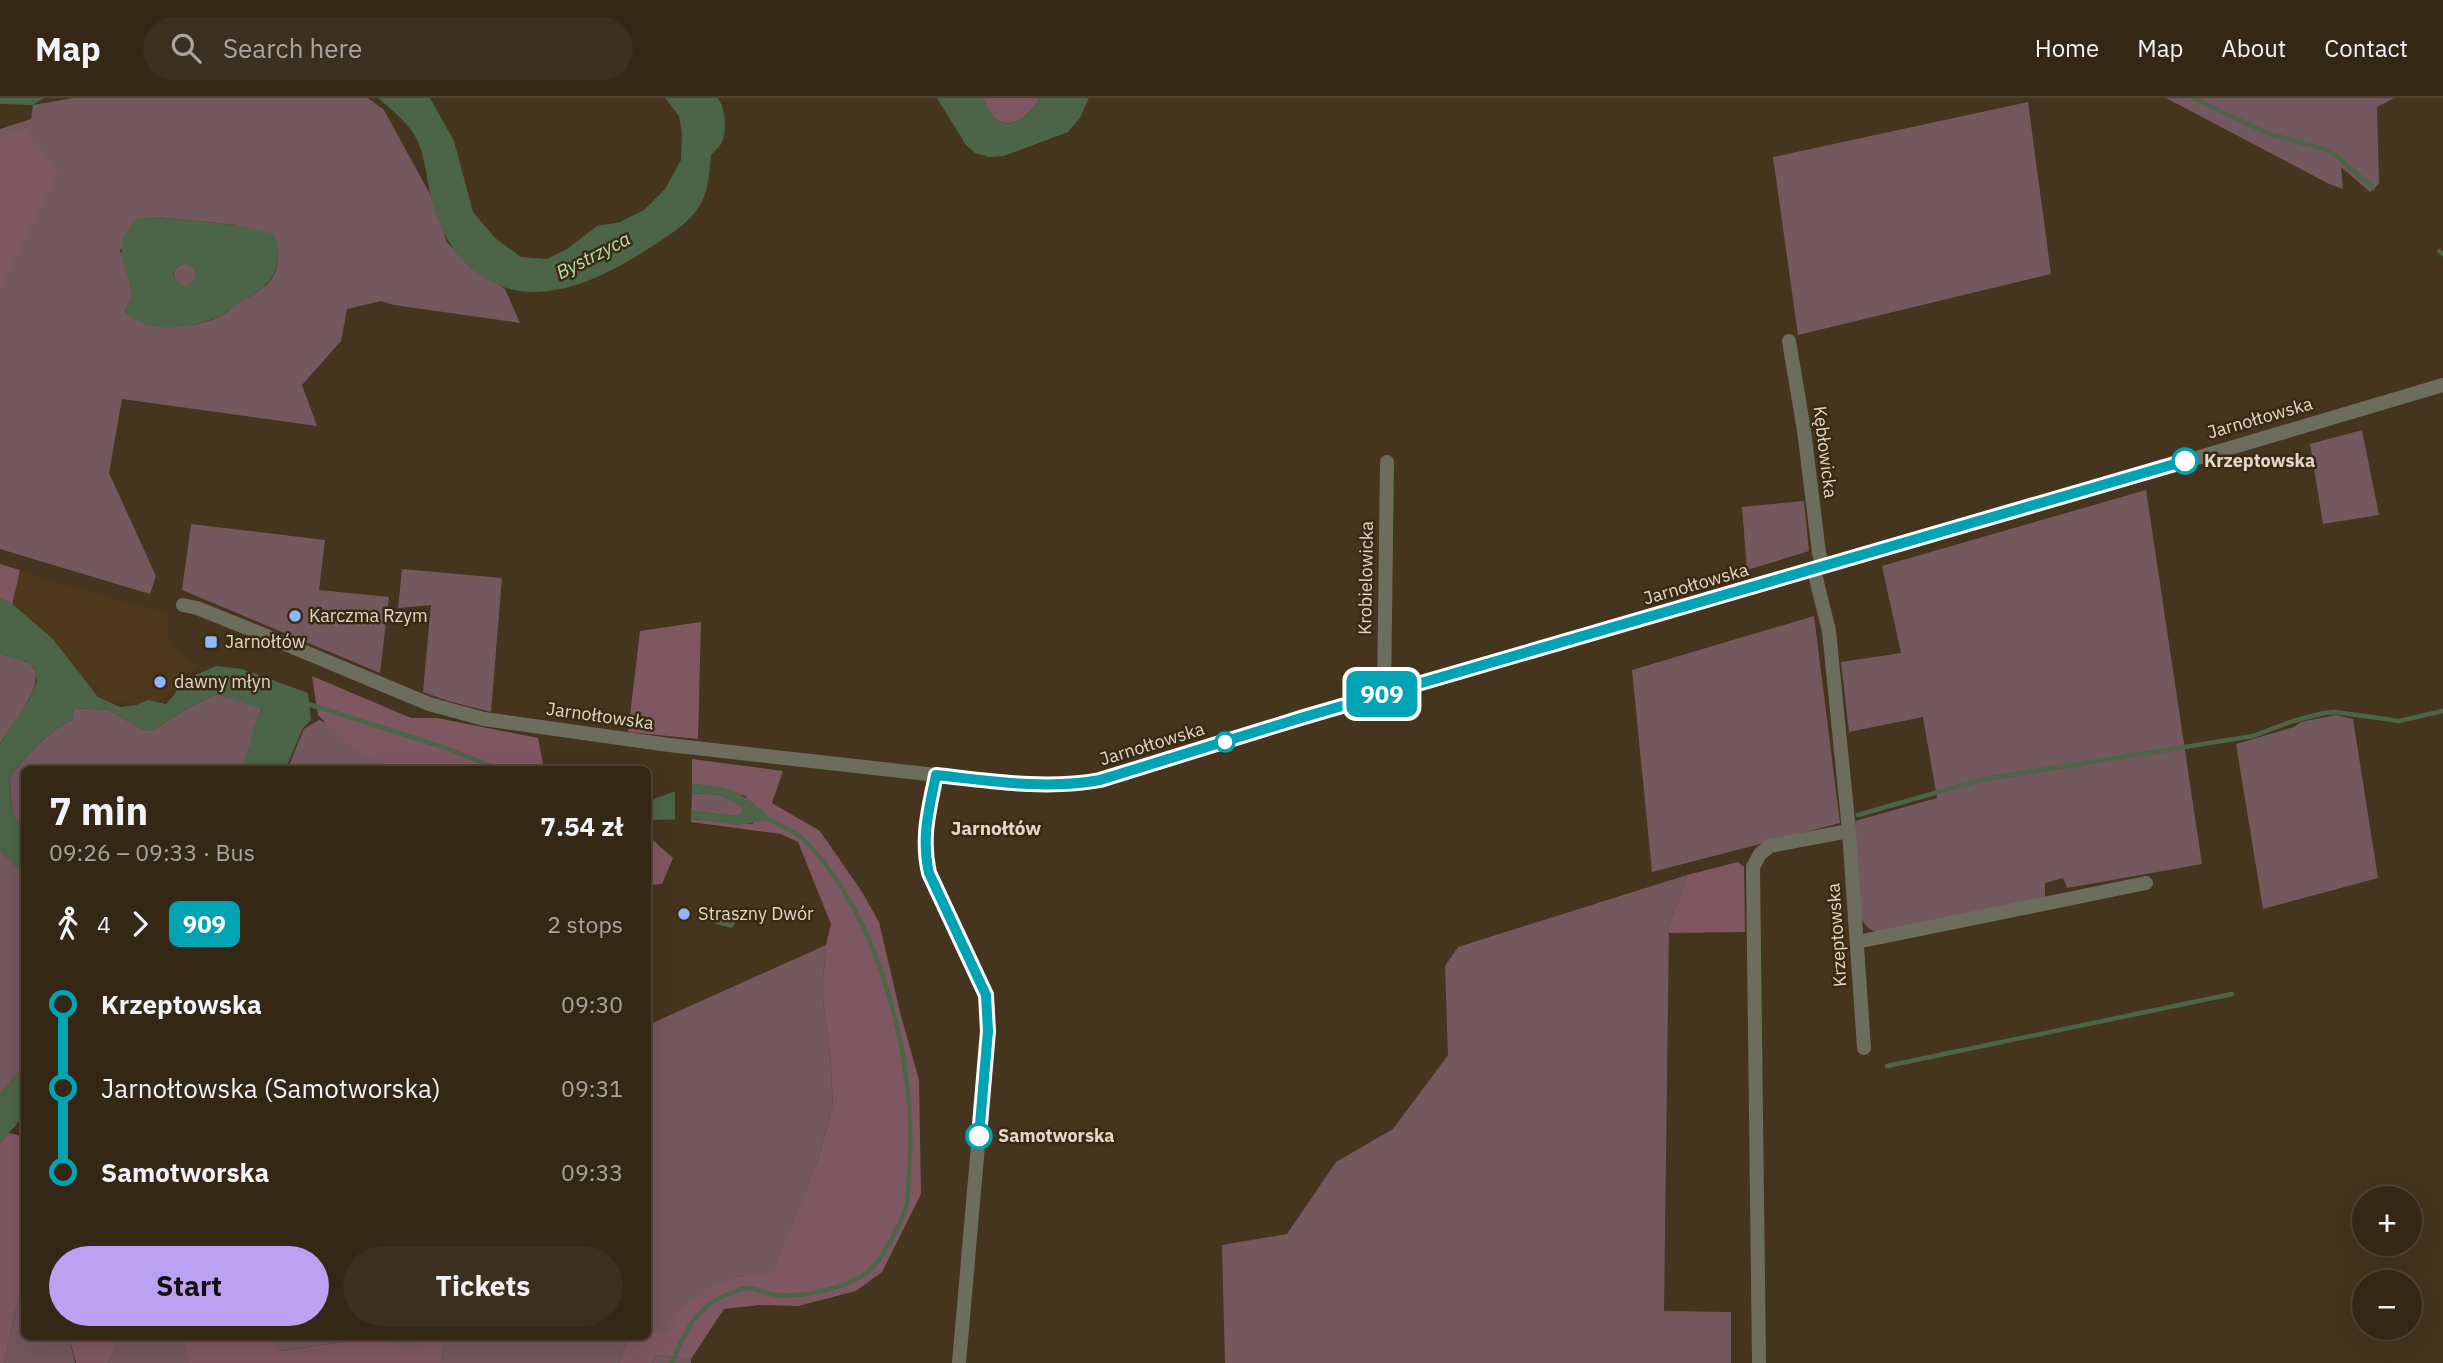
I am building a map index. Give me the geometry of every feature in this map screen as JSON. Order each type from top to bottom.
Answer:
[{"type":"street","name":"Kębłowicka","points":[[1789,341],[1804,430],[1819,552],[1818,568]]},
{"type":"street","name":"Jarnołtowska","points":[[183,605],[247,628],[429,704],[484,719],[670,746],[936,775],[1075,785],[1100,780],[1384,694],[2443,384]]},
{"type":"street","name":"Krobielowicka","points":[[1384,694],[1387,462]]},
{"type":"street","name":"Krzeptowska","points":[[1818,568],[1829,631],[1849,831],[1864,1048]]},
{"type":"street","points":[[936,775],[925,832],[929,873],[986,995],[988,1012],[959,1363]]},
{"type":"street","points":[[1759,1363],[1752,867],[1759,854],[1770,846],[1849,831]]},
{"type":"street","points":[[1857,942],[2146,883]]},
{"type":"shaded area","points":[[74,98],[368,98],[384,110],[431,196],[447,242],[471,268],[505,289],[520,323],[381,301],[347,309],[341,341],[302,385],[317,426],[122,399],[109,473],[156,576],[150,594],[0,549],[0,129],[31,119],[33,105]],"holes":[[[157,217],[236,225],[278,261],[273,277],[256,293],[224,314],[195,324],[155,324],[130,316],[125,311],[133,295],[120,250]]]},
{"type":"shaded area","points":[[983,98],[1040,98],[1026,115],[1008,124],[994,118]]},
{"type":"shaded area","points":[[2166,98],[2394,98],[2377,107],[2379,184],[2370,192],[2341,167],[2343,189],[2329,184]]},
{"type":"shaded area","points":[[2028,102],[2051,274],[1798,335],[1773,157]]},
{"type":"shaded area","points":[[25,129],[58,173],[0,288],[0,137]]},
{"type":"shaded area","points":[[185,264],[193,267],[196,275],[193,283],[185,286],[177,283],[174,275],[177,267]]},
{"type":"shaded area","points":[[2362,430],[2379,515],[2323,524],[2310,444]]},
{"type":"shaded area","points":[[2146,490],[2202,864],[2067,888],[2063,878],[2045,883],[2045,897],[1879,933],[1872,930],[1860,916],[1855,821],[1937,798],[1923,717],[1849,732],[1841,662],[1901,653],[1882,566]]},
{"type":"shaded area","points":[[1804,501],[1809,551],[1747,570],[1742,507]]},
{"type":"shaded area","points":[[191,524],[325,540],[319,590],[389,597],[380,673],[182,590]]},
{"type":"shaded area","points":[[0,564],[20,570],[11,610],[0,605]]},
{"type":"shaded area","points":[[402,569],[502,578],[491,712],[423,692],[431,605],[398,608]]},
{"type":"shaded area","points":[[17,571],[170,614],[167,631],[175,651],[200,666],[182,675],[186,682],[154,705],[108,702],[98,697],[53,639],[10,602]]},
{"type":"shaded area","points":[[1814,616],[1840,823],[1652,872],[1632,670]]},
{"type":"shaded area","points":[[701,622],[698,739],[628,732],[640,631]]},
{"type":"shaded area","points":[[0,653],[27,662],[34,669],[36,678],[20,715],[0,744]]},
{"type":"shaded area","points":[[312,676],[411,718],[437,718],[538,738],[545,766],[386,766],[344,741],[318,715]]},
{"type":"shaded area","points":[[217,694],[262,708],[244,766],[21,766],[21,827],[19,825],[12,806],[10,777],[46,737],[72,720],[74,708],[109,710],[141,729],[152,731],[193,705]]},
{"type":"shaded area","points":[[2336,715],[2353,719],[2378,878],[2263,909],[2236,744],[2294,727],[2301,722]]},
{"type":"shaded area","points":[[319,720],[471,766],[289,766],[304,729]]},
{"type":"shaded area","points":[[692,759],[783,771],[772,803],[820,831],[879,922],[919,1080],[921,1194],[882,1272],[856,1291],[798,1306],[760,1305],[724,1309],[691,1359],[657,1355],[652,1363],[619,1363],[628,1340],[651,1340],[651,1332],[666,1334],[679,1309],[711,1287],[736,1277],[772,1274],[818,1159],[833,1105],[822,992],[826,945],[831,924],[798,842],[781,834],[691,822],[691,819],[753,824],[746,796],[692,785]]},
{"type":"shaded area","points":[[692,793],[720,795],[744,807],[742,814],[736,816],[691,811]]},
{"type":"shaded area","points":[[651,839],[673,858],[662,884],[651,885]]},
{"type":"shaded area","points":[[0,850],[21,871],[21,1070],[0,1094]]},
{"type":"shaded area","points":[[1738,862],[1744,867],[1745,932],[1669,933],[1669,925],[1687,875]]},
{"type":"shaded area","points":[[1687,875],[1669,925],[1664,1311],[1731,1312],[1731,1363],[1225,1363],[1222,1245],[1287,1234],[1336,1162],[1393,1129],[1448,1055],[1445,966],[1458,947]]},
{"type":"shaded area","points":[[826,945],[822,992],[833,1105],[818,1159],[772,1275],[736,1277],[679,1309],[666,1335],[651,1332],[651,1024]]},
{"type":"shaded area","points":[[9,1133],[21,1136],[19,1295],[4,1363],[0,1363],[0,1143]]},
{"type":"shaded area","points":[[21,1250],[21,1340],[70,1340],[75,1363],[4,1363],[19,1295]]},
{"type":"shaded area","points":[[70,1340],[120,1340],[108,1363],[76,1363]]},
{"type":"shaded area","points":[[120,1340],[179,1340],[185,1345],[189,1363],[108,1363]]},
{"type":"shaded area","points":[[178,1340],[275,1340],[281,1351],[356,1340],[386,1340],[416,1350],[420,1340],[445,1340],[441,1363],[189,1363],[185,1346]]},
{"type":"shaded area","points":[[274,1340],[356,1340],[280,1351]]},
{"type":"shaded area","points":[[386,1340],[420,1340],[417,1351]]},
{"type":"shaded area","points":[[445,1340],[628,1340],[619,1363],[441,1363]]},
{"type":"shaded area","points":[[657,1355],[691,1359],[691,1363],[652,1363]]},
{"type":"water","points":[[0,98],[44,98],[33,105],[0,104]]},
{"type":"water","name":"Bystrzyca","points":[[378,98],[430,98],[454,141],[473,212],[495,238],[521,257],[547,259],[567,249],[597,226],[620,222],[644,210],[665,189],[681,160],[682,134],[679,116],[665,98],[718,98],[723,109],[725,130],[722,142],[711,155],[704,198],[692,216],[675,231],[630,260],[585,282],[537,292],[514,290],[491,282],[470,267],[456,251],[436,214],[423,157],[415,136]]},
{"type":"water","points":[[937,98],[983,98],[994,118],[1008,124],[1026,115],[1040,98],[1089,98],[1080,118],[1068,132],[1004,156],[989,157],[975,153],[966,145]]},
{"type":"water","points":[[157,217],[236,225],[273,234],[278,249],[276,269],[263,287],[216,318],[189,326],[160,327],[146,324],[125,311],[133,295],[123,264],[122,246],[129,228],[138,218]],"holes":[[[186,264],[195,270],[196,277],[192,284],[184,286],[178,283],[173,274],[179,265]]]},
{"type":"water","points":[[0,598],[10,602],[53,639],[98,697],[120,707],[148,700],[166,704],[182,681],[216,666],[242,669],[308,693],[311,720],[303,728],[287,766],[243,766],[262,709],[217,694],[193,705],[152,731],[141,729],[109,710],[74,708],[72,720],[46,737],[10,777],[13,813],[21,827],[21,871],[0,850],[0,744],[29,700],[37,681],[34,667],[26,661],[0,653]]},
{"type":"water","points":[[695,784],[707,785],[735,792],[768,815],[765,821],[737,825],[695,819],[651,820],[651,800]],"holes":[[[692,793],[720,795],[744,807],[742,814],[736,816],[691,811]]]},
{"type":"water","points":[[717,909],[735,917],[732,928],[716,924],[712,920],[713,911]]},
{"type":"water","points":[[21,1070],[21,1119],[0,1143],[0,1094]]},
{"type":"pier","points":[[692,783],[691,822],[675,822],[675,787]]},
{"type":"waterway","points":[[2193,98],[2267,133],[2331,151],[2373,188]]},
{"type":"waterway","points":[[2439,251],[2443,254]]},
{"type":"waterway","points":[[305,703],[440,746],[490,766]]},
{"type":"waterway","points":[[1858,815],[1980,780],[2253,736],[2324,713],[2336,712],[2399,721],[2443,711]]},
{"type":"waterway","points":[[672,1363],[694,1320],[709,1304],[719,1298],[746,1288],[774,1295],[819,1292],[860,1277],[879,1260],[898,1227],[907,1204],[910,1130],[907,1086],[889,995],[873,950],[854,909],[831,872],[800,836],[763,816]]},
{"type":"waterway","points":[[1887,1066],[2232,994]]},
{"type":"bus line","name":"909","points":[[979,1136],[988,1031],[986,995],[929,873],[925,832],[936,775],[1047,785],[1075,785],[1100,780],[1304,717],[2185,461]]},
{"type":"place","name":"Krzeptowska","points":[[2185,461]]},
{"type":"place","name":"Karczma Rzym","points":[[295,616]]},
{"type":"place","name":"Jarnołtów","points":[[211,642]]},
{"type":"place","name":"dawny młyn","points":[[160,682]]},
{"type":"place","name":"Straszny Dwór","points":[[684,914]]},
{"type":"place","name":"Samotworska","points":[[979,1136]]},
{"type":"district","name":"Jarnołtów","points":[[996,828]]}]
